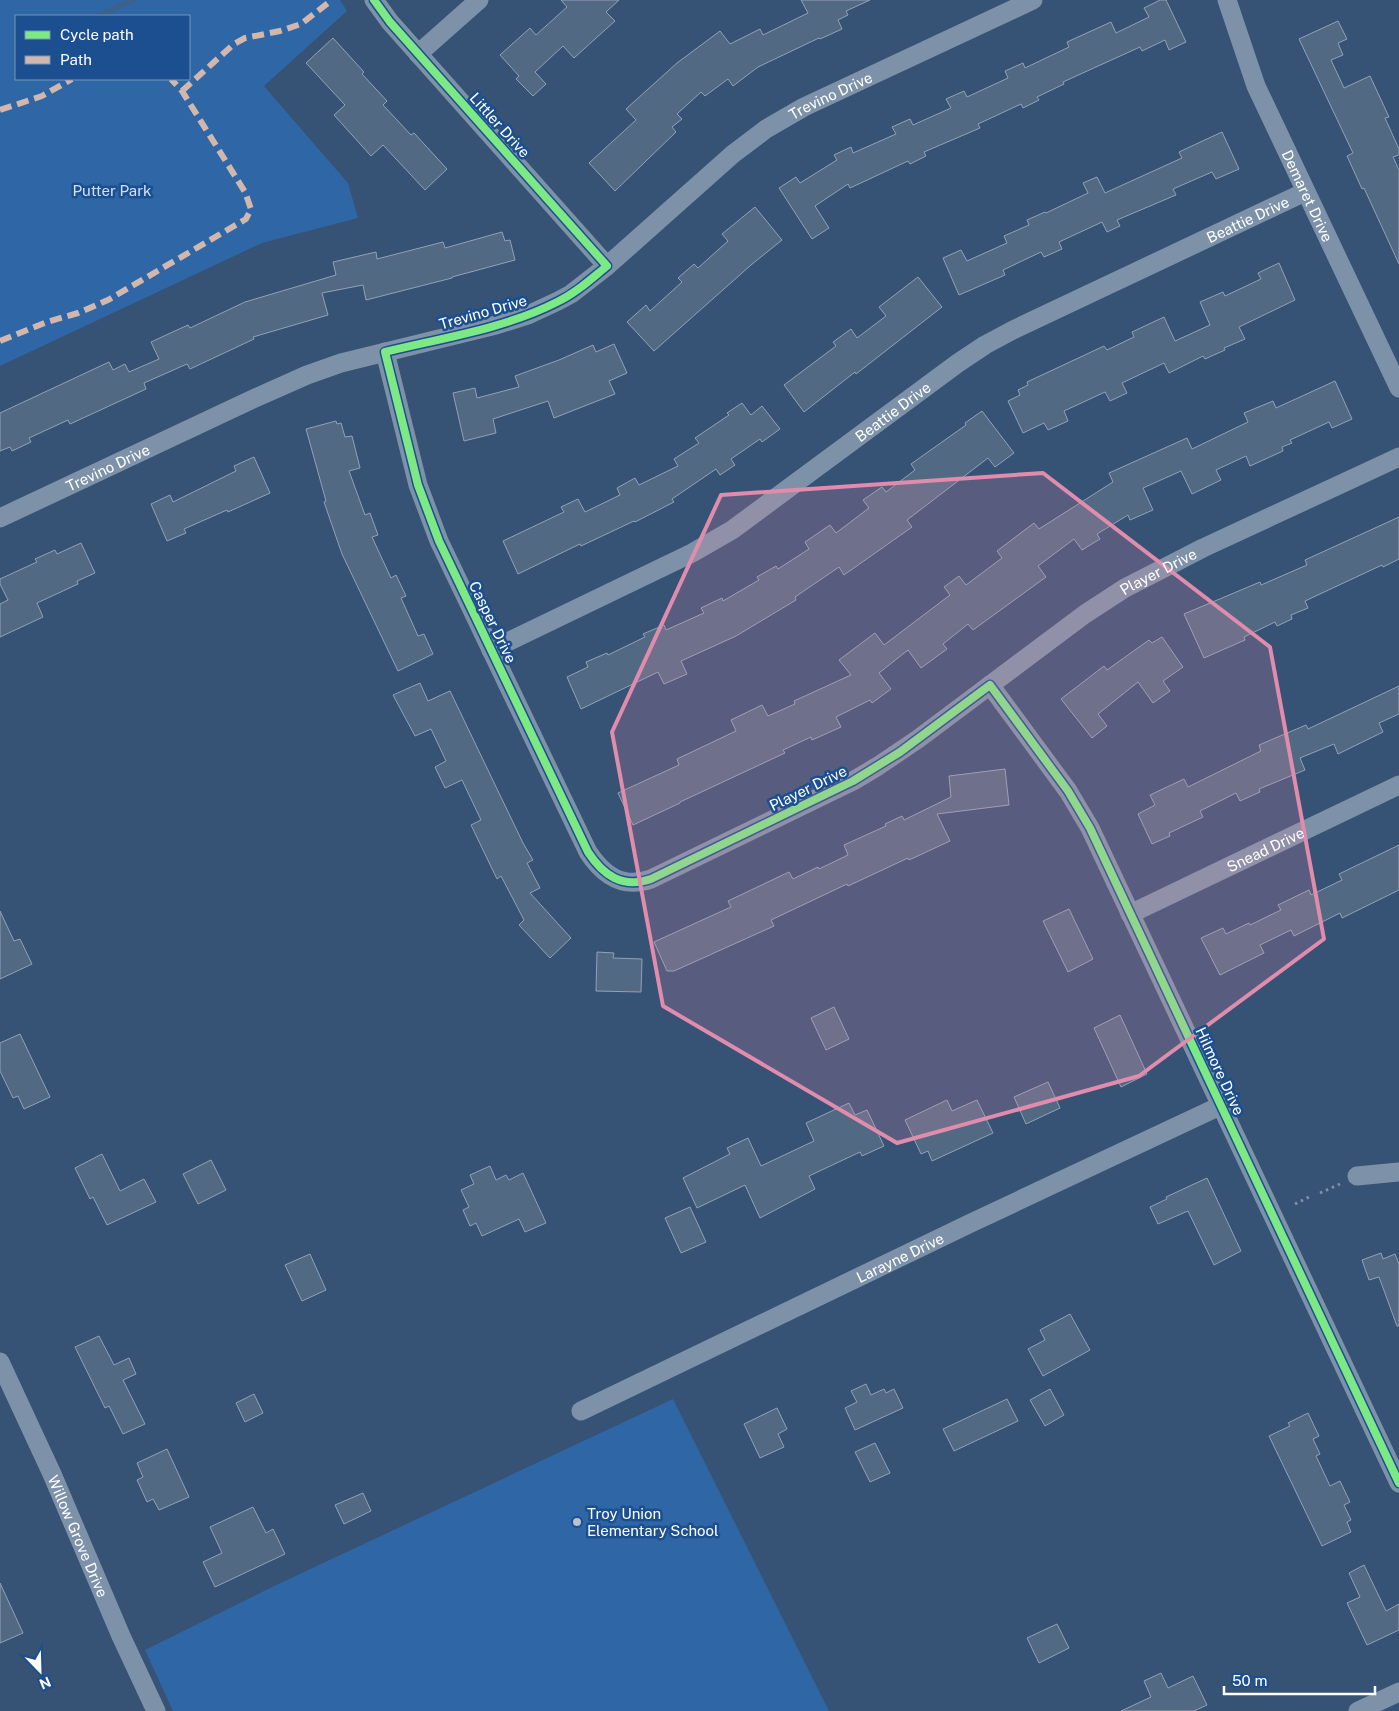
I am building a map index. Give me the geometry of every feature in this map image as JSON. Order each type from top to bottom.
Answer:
[{"type":"street","name":"Littler Drive","points":[[374,0],[418,54],[607,266]]},
{"type":"street","points":[[418,54],[479,0]]},
{"type":"street","name":"Trevino Drive","points":[[0,518],[280,386],[341,363],[496,325],[528,315],[571,294],[607,266],[733,154],[779,121],[804,107],[1033,0]]},
{"type":"street","name":"Demaret Drive","points":[[1227,0],[1256,86],[1399,388]]},
{"type":"street","name":"Beattie Drive","points":[[491,650],[692,553],[732,530],[944,373],[985,345],[1306,192]]},
{"type":"street","name":"Casper Drive","points":[[385,352],[418,484],[439,541],[588,852],[596,865],[604,872],[622,880]]},
{"type":"street","name":"Player Drive","points":[[622,880],[641,882],[651,879],[853,781],[900,752],[1085,614],[1125,588],[1203,548],[1399,457]]},
{"type":"street","name":"Hilmore Drive","points":[[990,685],[1072,797],[1090,828],[1399,1483]]},
{"type":"street","name":"Snead Drive","points":[[1130,914],[1399,785]]},
{"type":"street","name":"Larayne Drive","points":[[581,1411],[971,1223],[1220,1106]]},
{"type":"street","points":[[1357,1176],[1399,1172]]},
{"type":"street","name":"Willow Grove Drive","points":[[0,1362],[55,1480],[113,1619],[156,1711]]},
{"type":"street","points":[[1358,1711],[1399,1692]]},
{"type":"path","points":[[1295,1204],[1310,1197]]},
{"type":"highlighted area","points":[[1043,473],[1270,647],[1324,939],[1139,1076],[897,1143],[663,1006],[612,732],[721,495]]},
{"type":"green space","name":"Putter Park","points":[[0,0],[340,0],[347,11],[264,86],[348,183],[358,218],[262,243],[0,366]]},
{"type":"green space","name":"Troy Union Elementary School","points":[[673,1399],[829,1711],[173,1711],[145,1650],[272,1587]]},
{"type":"shaded area","points":[[126,0],[140,0],[108,15],[93,15]]},
{"type":"building","points":[[561,0],[619,0],[606,12],[615,21],[574,58],[563,46],[535,72],[546,84],[533,96],[516,79],[519,76],[500,55],[530,28],[536,35],[567,7]]},
{"type":"building","points":[[801,0],[870,0],[846,11],[848,15],[838,20],[842,29],[758,67],[733,86],[728,79],[705,96],[701,92],[677,114],[682,119],[672,127],[676,132],[615,191],[589,163],[636,120],[626,109],[677,63],[720,31],[730,44],[760,29],[763,35],[808,13]]},
{"type":"building","points":[[1160,0],[1166,0],[1186,42],[1169,50],[1165,40],[1142,51],[1140,47],[1063,82],[1064,84],[1037,97],[1039,100],[1023,108],[1021,104],[978,124],[980,128],[924,152],[926,156],[910,164],[908,161],[850,188],[848,184],[815,206],[829,228],[812,239],[779,188],[796,177],[800,183],[837,160],[834,155],[851,147],[853,153],[896,134],[892,127],[910,119],[913,125],[951,108],[946,99],[964,91],[967,97],[1008,78],[1005,71],[1023,63],[1025,68],[1069,47],[1067,42],[1111,22],[1116,33],[1149,17],[1144,8]]},
{"type":"building","points":[[1338,21],[1347,39],[1338,43],[1343,55],[1331,60],[1344,88],[1370,76],[1389,117],[1385,118],[1399,149],[1399,155],[1393,157],[1399,170],[1399,264],[1347,156],[1353,153],[1299,39]]},
{"type":"building","points":[[333,38],[387,101],[383,105],[411,135],[414,133],[447,169],[425,190],[383,145],[371,156],[334,115],[345,105],[306,63]]},
{"type":"building","points":[[1222,132],[1239,169],[1216,179],[1212,172],[1173,189],[1176,195],[1117,220],[1120,226],[1107,232],[1102,222],[1059,242],[1062,249],[1044,257],[1041,252],[1003,270],[1005,275],[959,295],[943,258],[961,250],[967,261],[1007,243],[1004,236],[1029,225],[1027,220],[1088,193],[1083,183],[1097,177],[1105,193],[1182,158],[1179,152]]},
{"type":"building","points":[[755,207],[782,240],[654,351],[627,322],[646,305],[650,311],[682,282],[678,278],[694,264],[698,268],[728,241],[722,234]]},
{"type":"building","points":[[502,232],[505,241],[510,240],[515,260],[366,300],[363,285],[322,293],[328,315],[253,337],[254,339],[190,369],[187,364],[144,383],[146,389],[70,424],[68,420],[29,438],[31,442],[12,451],[10,447],[0,451],[0,413],[109,362],[113,370],[125,364],[129,372],[159,359],[151,342],[188,325],[190,328],[245,302],[336,275],[333,262],[376,252],[377,259],[443,242],[445,248]]},
{"type":"building","points":[[1279,263],[1295,300],[1239,327],[1245,339],[1205,359],[1203,356],[1169,373],[1164,363],[1122,383],[1127,393],[1110,401],[1105,392],[1064,411],[1068,421],[1048,430],[1044,423],[1023,433],[1008,401],[1020,395],[1018,390],[1028,385],[1027,382],[1104,346],[1107,350],[1134,337],[1132,332],[1164,317],[1175,341],[1210,325],[1200,302],[1223,292],[1225,296],[1261,279],[1258,273]]},
{"type":"building","points":[[918,277],[942,307],[804,412],[784,385],[836,346],[833,342],[851,329],[857,338],[886,316],[879,307]]},
{"type":"building","points":[[614,344],[627,373],[609,381],[615,394],[554,418],[548,401],[493,419],[496,433],[464,441],[453,393],[475,388],[477,398],[519,387],[515,376],[593,345],[596,352]]},
{"type":"building","points":[[1335,381],[1352,419],[1332,428],[1329,422],[1290,440],[1292,443],[1282,447],[1283,451],[1250,466],[1246,456],[1216,470],[1221,480],[1192,494],[1181,471],[1143,488],[1153,510],[1130,520],[1128,515],[1097,534],[1100,539],[1082,550],[1074,539],[1038,566],[1046,577],[973,630],[968,624],[943,644],[947,649],[921,668],[908,650],[879,673],[891,689],[872,703],[870,700],[836,717],[841,727],[812,740],[811,737],[783,750],[785,753],[633,825],[618,793],[679,765],[677,759],[736,731],[731,720],[762,705],[768,716],[795,704],[794,701],[851,675],[839,660],[875,633],[884,645],[950,595],[944,587],[959,576],[966,585],[1002,558],[997,551],[1034,523],[1039,529],[1113,482],[1109,473],[1187,438],[1192,449],[1248,422],[1244,413],[1273,401],[1276,408]]},
{"type":"building","points":[[742,403],[751,415],[762,406],[780,429],[762,442],[760,439],[731,459],[735,465],[720,475],[716,469],[672,499],[674,502],[635,522],[581,546],[580,544],[518,574],[503,541],[564,512],[561,507],[578,499],[585,512],[620,495],[617,488],[635,478],[639,485],[678,466],[674,459],[699,443],[695,438],[729,415],[727,413]]},
{"type":"building","points":[[982,411],[1014,453],[995,467],[988,458],[907,520],[912,527],[844,575],[839,567],[795,597],[796,600],[736,636],[681,661],[687,674],[664,684],[658,672],[581,709],[567,677],[588,667],[586,662],[607,653],[608,655],[645,637],[643,634],[664,625],[666,630],[704,613],[701,608],[722,598],[723,601],[759,580],[757,577],[776,566],[778,569],[809,549],[805,542],[830,525],[836,533],[869,508],[863,500],[882,487],[886,492],[915,470],[911,464],[966,425],[965,423]]},
{"type":"building","points":[[336,421],[337,424],[341,423],[345,437],[352,436],[360,468],[349,471],[365,515],[370,513],[378,535],[372,537],[391,578],[396,575],[406,596],[401,598],[418,636],[424,634],[433,654],[398,671],[342,554],[324,502],[326,501],[306,429]]},
{"type":"building","points":[[254,457],[270,493],[184,529],[186,533],[167,541],[151,504],[170,495],[173,502],[236,471],[234,466]]},
{"type":"building","points":[[1399,517],[1399,559],[1305,601],[1308,608],[1291,615],[1292,619],[1277,626],[1275,622],[1244,637],[1245,640],[1204,658],[1184,614],[1260,582],[1261,585],[1307,565],[1305,560]]},
{"type":"building","points":[[81,543],[95,573],[77,581],[78,584],[37,603],[43,617],[0,637],[0,604],[8,600],[0,584],[0,579],[37,562],[35,559],[55,550],[57,554]]},
{"type":"building","points":[[1162,637],[1183,667],[1163,681],[1170,691],[1153,703],[1138,682],[1098,714],[1107,726],[1092,738],[1061,699],[1104,666],[1107,670],[1149,640],[1152,643]]},
{"type":"building","points":[[420,683],[428,701],[450,691],[533,860],[527,863],[540,888],[530,893],[571,938],[550,958],[519,925],[524,920],[501,876],[497,879],[471,825],[481,820],[462,780],[445,788],[435,767],[446,761],[431,729],[415,736],[393,695]]},
{"type":"building","points":[[1399,686],[1399,714],[1379,723],[1383,732],[1338,754],[1334,744],[1300,758],[1305,770],[1259,789],[1260,792],[1240,801],[1236,793],[1200,811],[1203,817],[1169,833],[1170,836],[1152,844],[1138,814],[1155,805],[1150,795],[1184,779],[1188,787],[1261,751],[1259,745],[1306,725],[1308,729]]},
{"type":"building","points":[[1005,769],[1009,805],[937,814],[950,841],[848,886],[847,884],[771,920],[774,926],[674,971],[667,971],[654,942],[731,907],[728,901],[789,872],[793,879],[848,855],[844,845],[886,826],[885,824],[902,816],[904,820],[951,797],[949,776]]},
{"type":"building","points":[[1399,845],[1399,890],[1342,918],[1340,913],[1294,936],[1291,930],[1260,945],[1264,953],[1220,975],[1201,938],[1223,928],[1226,934],[1249,923],[1250,925],[1281,910],[1278,905],[1309,890],[1311,895],[1342,880],[1339,874]]},
{"type":"building","points":[[1069,909],[1093,959],[1068,972],[1043,921]]},
{"type":"building","points":[[0,911],[14,941],[20,939],[32,964],[0,979]]},
{"type":"building","points":[[597,952],[614,953],[613,958],[642,959],[641,992],[596,991]]},
{"type":"building","points":[[834,1007],[849,1039],[826,1050],[811,1018]]},
{"type":"building","points":[[1120,1015],[1147,1074],[1121,1087],[1094,1028]]},
{"type":"building","points":[[20,1034],[50,1097],[24,1109],[18,1096],[13,1098],[0,1071],[0,1043]]},
{"type":"building","points":[[1048,1082],[1060,1108],[1026,1124],[1014,1097]]},
{"type":"building","points":[[947,1100],[952,1111],[977,1100],[993,1133],[932,1161],[928,1151],[921,1154],[905,1120]]},
{"type":"building","points":[[849,1103],[855,1115],[867,1110],[884,1146],[862,1156],[860,1152],[809,1176],[815,1189],[760,1218],[745,1185],[697,1208],[683,1178],[730,1154],[727,1148],[748,1138],[761,1166],[814,1141],[806,1123]]},
{"type":"building","points":[[102,1154],[120,1191],[144,1179],[156,1202],[107,1225],[93,1197],[90,1199],[75,1168]]},
{"type":"building","points":[[211,1160],[226,1190],[198,1204],[183,1174]]},
{"type":"building","points":[[490,1166],[496,1180],[506,1175],[509,1180],[523,1173],[546,1223],[525,1232],[519,1219],[482,1236],[476,1223],[470,1226],[463,1210],[469,1207],[461,1190],[474,1184],[470,1175]]},
{"type":"building","points":[[1207,1178],[1241,1251],[1214,1265],[1188,1211],[1158,1224],[1150,1207],[1167,1199],[1166,1197]]},
{"type":"building","points":[[690,1207],[706,1242],[681,1253],[665,1218]]},
{"type":"building","points":[[1381,1253],[1383,1259],[1395,1254],[1399,1264],[1399,1326],[1397,1326],[1379,1277],[1369,1280],[1362,1260]]},
{"type":"building","points":[[310,1254],[326,1290],[302,1301],[285,1265]]},
{"type":"building","points":[[1070,1314],[1090,1350],[1043,1376],[1028,1349],[1045,1340],[1040,1330]]},
{"type":"building","points":[[99,1336],[114,1365],[129,1358],[136,1374],[123,1380],[145,1424],[123,1434],[109,1406],[105,1408],[75,1347]]},
{"type":"building","points":[[866,1384],[871,1395],[884,1389],[886,1393],[894,1389],[903,1408],[855,1430],[845,1408],[857,1402],[851,1391]]},
{"type":"building","points":[[1050,1389],[1064,1415],[1045,1426],[1030,1400]]},
{"type":"building","points":[[254,1394],[263,1413],[245,1422],[236,1403]]},
{"type":"building","points":[[1007,1399],[1018,1421],[954,1451],[943,1429]]},
{"type":"building","points":[[777,1408],[787,1429],[778,1434],[784,1447],[760,1458],[744,1424]]},
{"type":"building","points":[[1308,1413],[1319,1436],[1313,1439],[1320,1454],[1316,1456],[1330,1486],[1340,1481],[1350,1502],[1344,1505],[1351,1520],[1347,1522],[1351,1532],[1322,1546],[1269,1436],[1290,1426],[1288,1423]]},
{"type":"building","points":[[875,1443],[890,1473],[870,1482],[855,1452]]},
{"type":"building","points":[[167,1449],[189,1497],[159,1510],[153,1499],[147,1502],[137,1480],[143,1477],[137,1463]]},
{"type":"building","points":[[363,1493],[371,1511],[344,1524],[335,1505]]},
{"type":"building","points":[[253,1507],[266,1533],[273,1529],[285,1554],[215,1587],[203,1562],[222,1553],[210,1527]]},
{"type":"building","points":[[1364,1565],[1386,1611],[1399,1604],[1399,1630],[1367,1645],[1347,1603],[1360,1597],[1349,1573]]},
{"type":"building","points":[[0,1583],[23,1633],[0,1643]]},
{"type":"building","points":[[1057,1624],[1069,1648],[1039,1663],[1027,1638]]},
{"type":"building","points":[[1161,1673],[1168,1688],[1193,1676],[1207,1705],[1194,1711],[1121,1711],[1151,1697],[1144,1681]]},
{"type":"marked path","points":[[182,91],[234,44],[245,38],[280,31],[301,24],[332,0]]},
{"type":"marked path","points":[[0,110],[42,96],[70,80]]},
{"type":"marked path","points":[[0,341],[47,322],[78,313],[108,300],[246,219],[251,209],[245,192],[182,91],[172,80]]},
{"type":"cycle path","points":[[374,0],[390,22],[607,266],[571,294],[537,311],[472,332],[385,352],[418,485],[439,541],[588,852],[600,867],[614,878],[631,882],[651,879],[853,781],[900,752],[990,685],[1068,791],[1090,828],[1399,1483]]},
{"type":"place","name":"Troy Union Elementary School","points":[[577,1522]]}]
